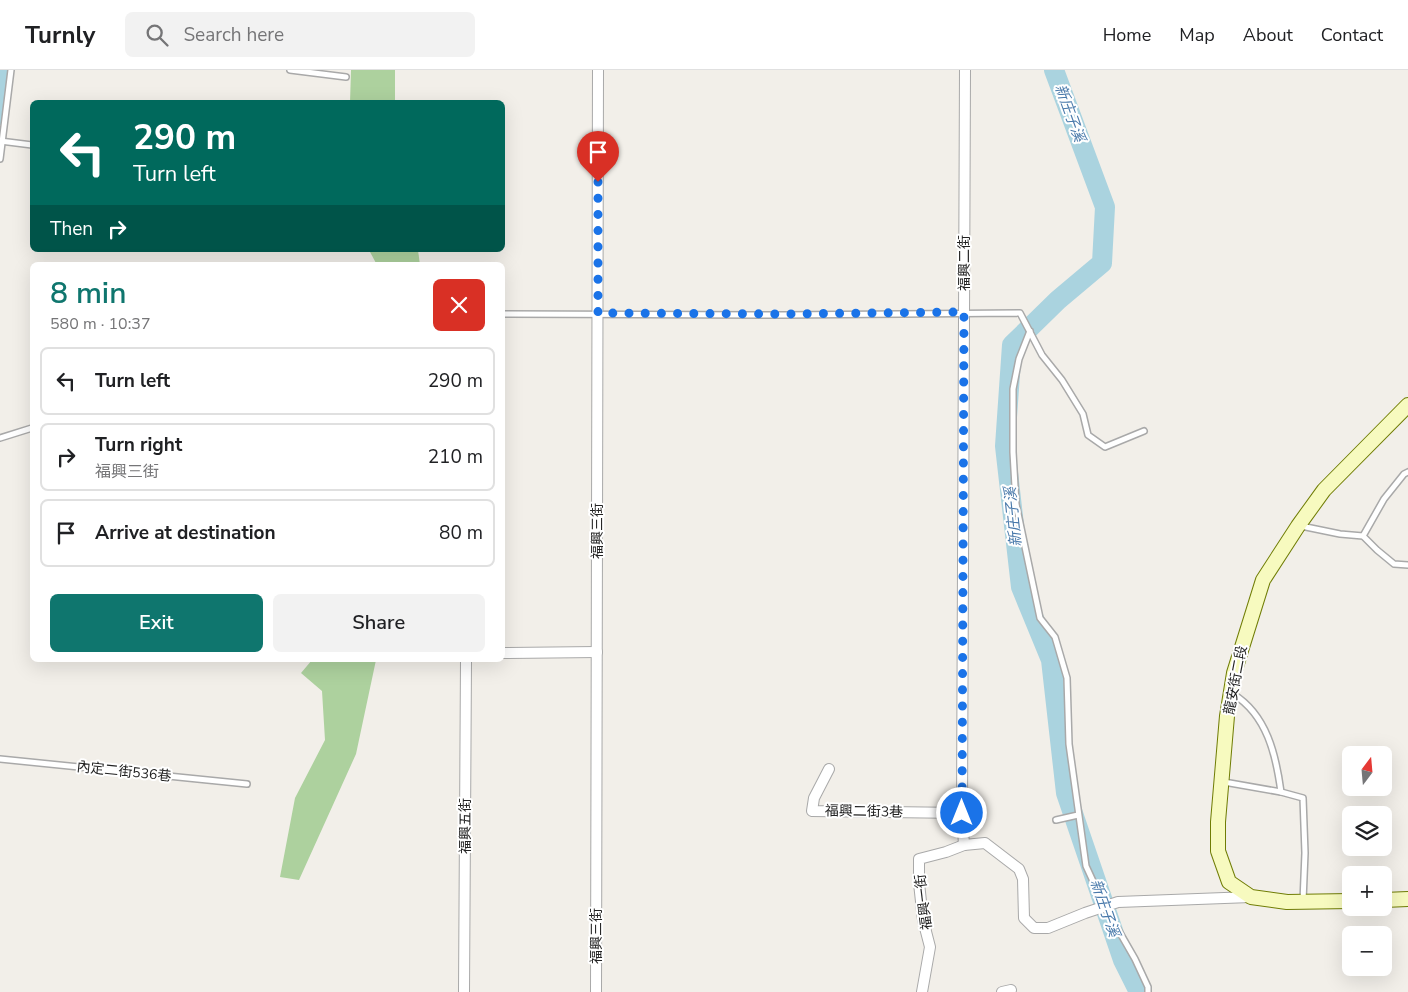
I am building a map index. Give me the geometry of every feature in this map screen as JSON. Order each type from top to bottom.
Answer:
[{"type":"street","name":"福興三街","points":[[596,992],[598,70]]},
{"type":"street","name":"福興二街","points":[[964,845],[962,813],[965,70]]},
{"type":"street","name":"龍安街二段","points":[[1342,901],[1287,902],[1251,897],[1229,882],[1218,851],[1221,782],[1231,692],[1243,641],[1263,580],[1324,490],[1408,405]]},
{"type":"street","points":[[505,653],[597,652]]},
{"type":"street","name":"福興五街","points":[[464,992],[466,662]]},
{"type":"street","name":"福興二街3巷","points":[[829,769],[814,798],[812,811],[962,813]]},
{"type":"street","name":"福興一街","points":[[922,992],[930,947],[923,920],[919,859],[964,845],[986,843],[1019,870],[1023,880],[1024,918],[1034,928],[1048,928],[1084,912],[1102,907]]},
{"type":"street","points":[[1102,907],[1118,902],[1251,897]]},
{"type":"street","points":[[1392,900],[1408,900]]},
{"type":"lane","points":[[0,159],[10,70]]},
{"type":"lane","points":[[290,70],[346,77]]},
{"type":"lane","points":[[1,141],[30,145]]},
{"type":"lane","points":[[505,314],[1020,313],[1042,355],[1062,380],[1083,414],[1088,435],[1105,448],[1144,431]]},
{"type":"lane","points":[[1030,331],[1018,359],[1013,390],[1013,452],[1016,504],[1040,618],[1055,637],[1067,678],[1069,744],[1086,866],[1102,907],[1135,959],[1148,987],[1148,992]]},
{"type":"lane","points":[[0,438],[30,429]]},
{"type":"lane","points":[[1363,536],[1384,498],[1404,474],[1408,472]]},
{"type":"lane","points":[[1298,526],[1340,534],[1363,536],[1394,564],[1408,564]]},
{"type":"lane","points":[[1231,692],[1244,701],[1266,729],[1278,767],[1281,792]]},
{"type":"lane","name":"內定二街536巷","points":[[0,759],[247,784]]},
{"type":"lane","points":[[1221,782],[1281,792],[1303,798],[1305,853],[1303,902]]},
{"type":"lane","points":[[1056,820],[1078,815]]},
{"type":"green space","points":[[351,70],[395,70],[395,100],[350,100]]},
{"type":"green space","points":[[370,252],[418,252],[420,262],[375,262]]},
{"type":"green space","points":[[310,662],[376,662],[356,754],[299,880],[280,877],[295,798],[325,740],[322,691],[301,673]]},
{"type":"waterway","points":[[0,119],[6,70]]},
{"type":"waterway","name":"新庄子溪","points":[[1054,70],[1105,207],[1102,263],[1058,300],[1012,345],[1005,446],[1021,587],[1051,660],[1066,793],[1123,960],[1139,992]]},
{"type":"route","points":[[598,182],[598,313],[783,314],[964,312],[962,813]]}]
